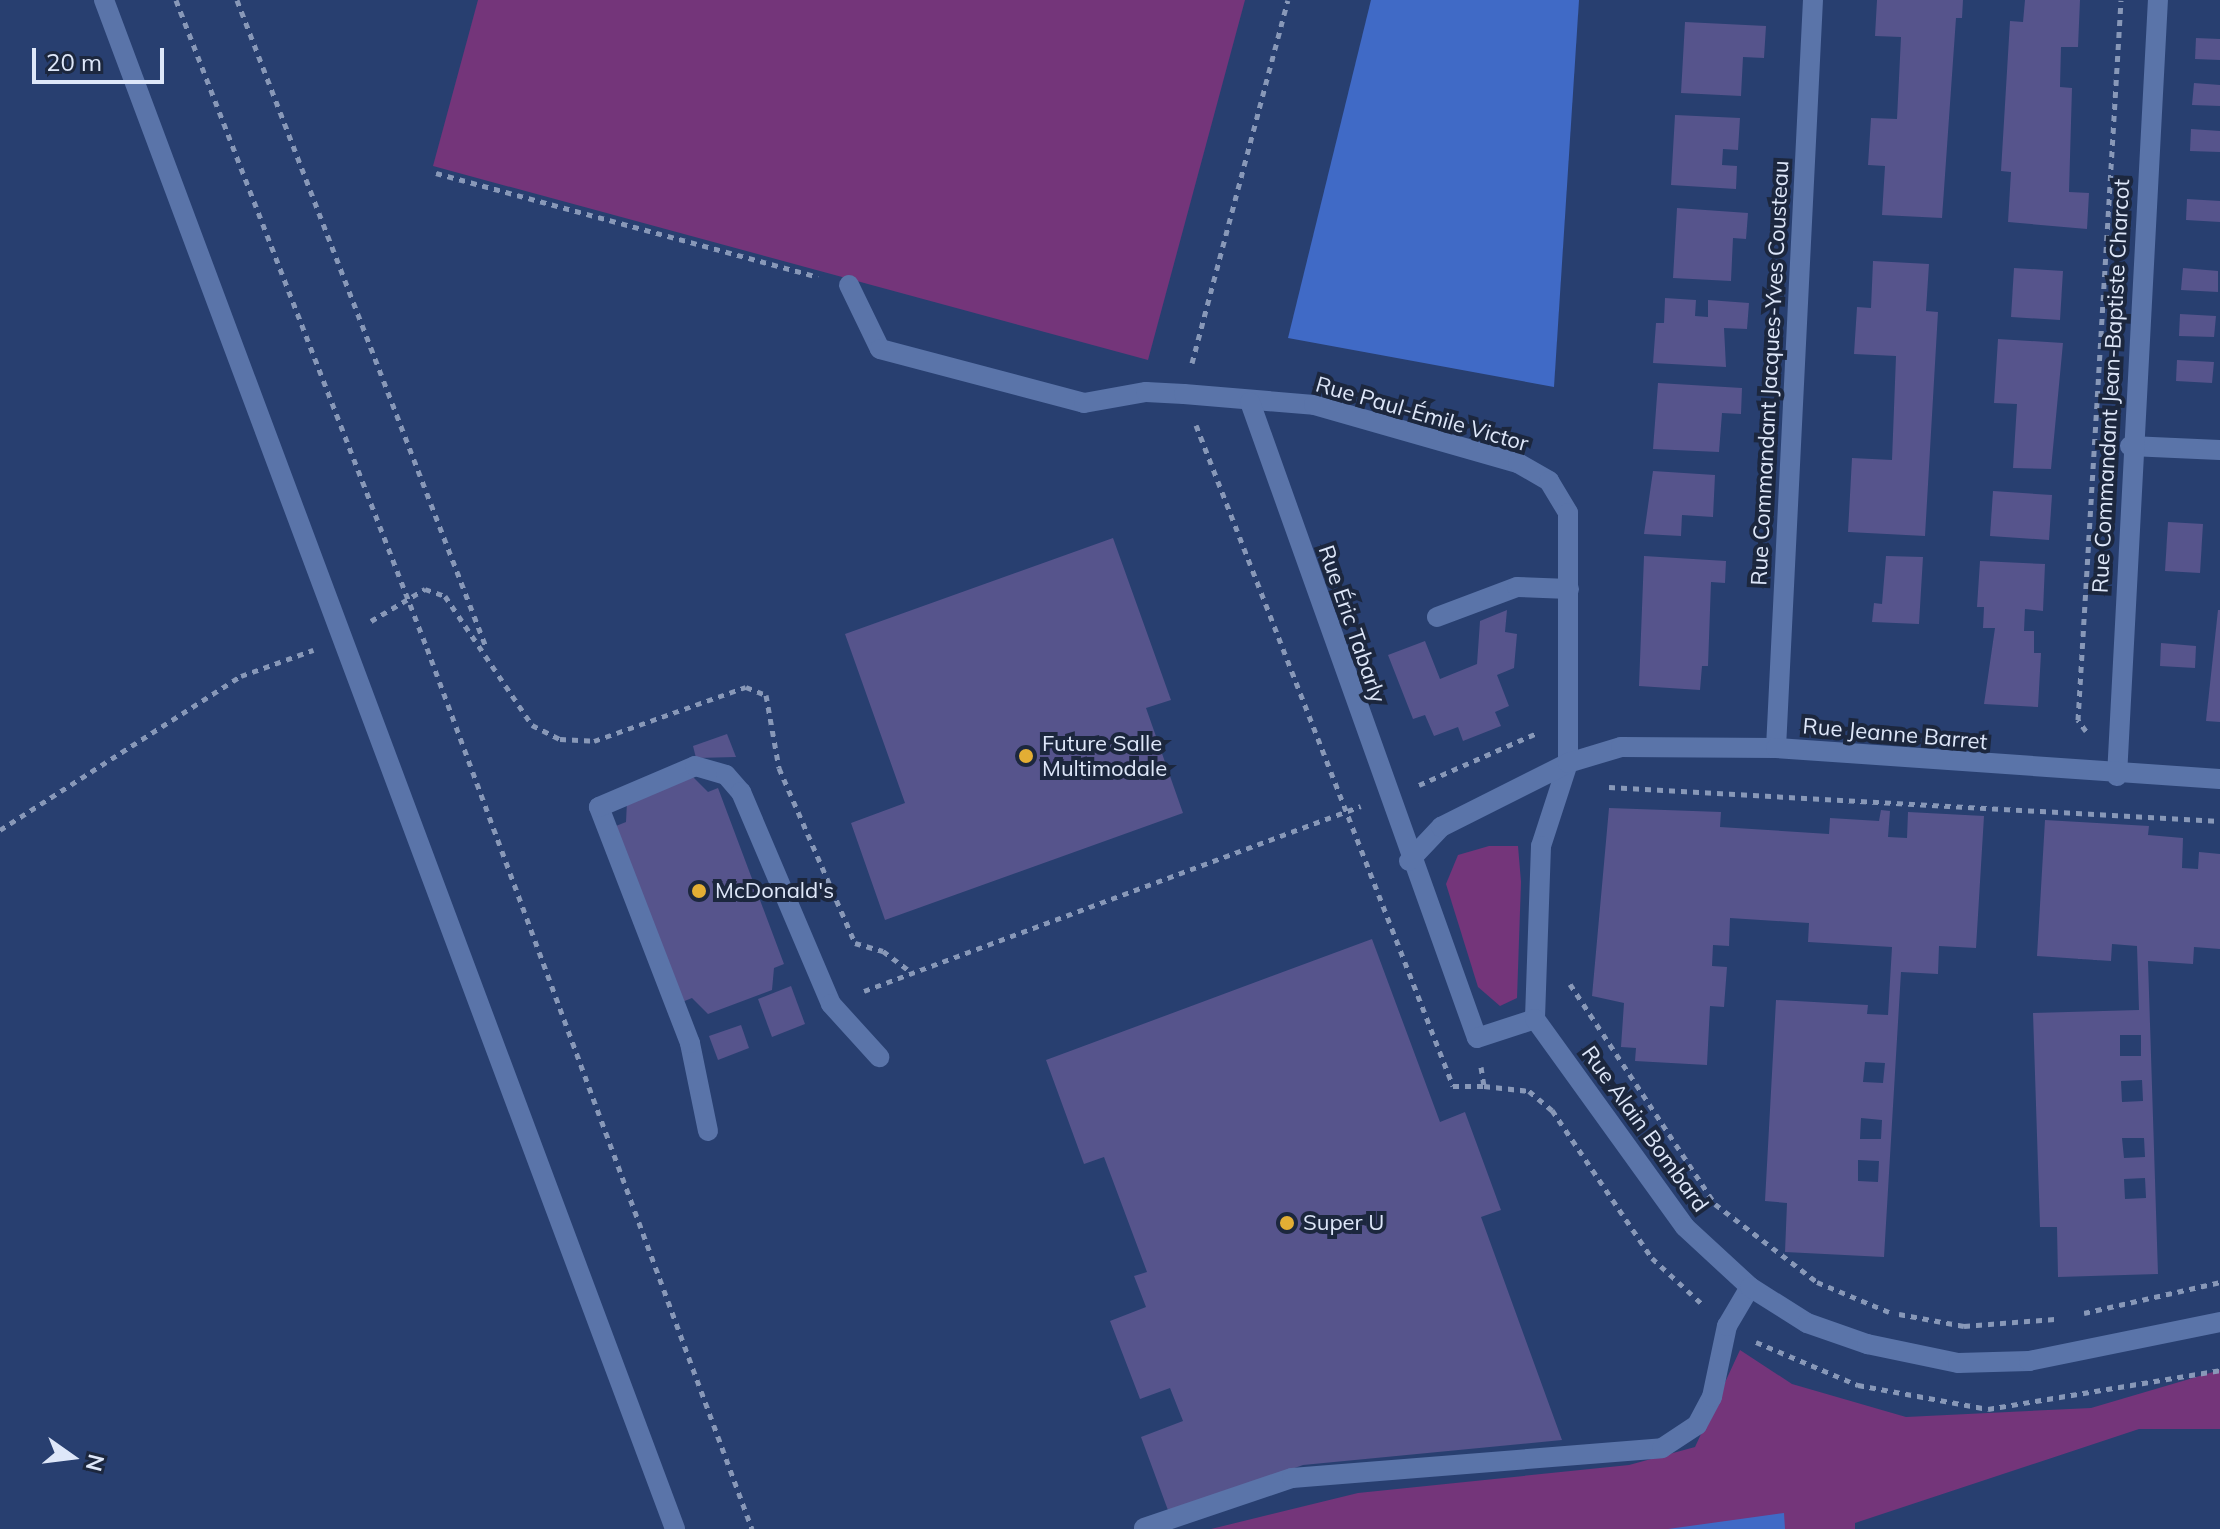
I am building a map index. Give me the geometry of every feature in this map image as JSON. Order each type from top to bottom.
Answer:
[{"type":"street","points":[[104,0],[675,1529]]},
{"type":"street","name":"Rue Commandant Jacques-Yves Cousteau","points":[[1776,748],[1813,0]]},
{"type":"street","name":"Rue Commandant Jean-Baptiste Charcot","points":[[2117,776],[2130,446],[2158,0]]},
{"type":"street","name":"Rue Paul-Émile Victor","points":[[849,285],[880,349],[1084,403],[1146,392],[1314,405],[1518,463],[1549,481],[1568,513],[1568,763],[1541,846],[1535,1019]]},
{"type":"street","name":"Rue Éric Tabarly","points":[[1250,402],[1409,861],[1477,1038]]},
{"type":"street","points":[[2130,446],[2220,450]]},
{"type":"street","points":[[1437,617],[1517,587],[1569,589]]},
{"type":"street","name":"Rue Jeanne Barret","points":[[1409,861],[1441,827],[1568,763],[1621,747],[1776,748],[2117,776],[2220,779]]},
{"type":"street","points":[[708,1131],[690,1043],[599,807],[695,766],[726,775],[741,792],[831,1004],[879,1057]]},
{"type":"street","points":[[1477,1038],[1535,1019]]},
{"type":"street","name":"Rue Alain Bombard","points":[[1535,1019],[1685,1227],[1750,1287],[1807,1323],[1867,1344],[1958,1363],[2029,1361],[2220,1322]]},
{"type":"street","points":[[1144,1528],[1292,1478],[1662,1448],[1697,1425],[1712,1397],[1717,1360],[1727,1326],[1750,1287]]},
{"type":"path","points":[[176,0],[407,597],[752,1529]]},
{"type":"path","points":[[237,0],[489,655]]},
{"type":"path","points":[[2117,776],[2078,720],[2121,0]]},
{"type":"path","points":[[436,173],[849,285]]},
{"type":"path","points":[[0,830],[241,676],[344,639],[407,597],[425,589],[445,596],[489,655],[532,725],[560,739],[594,741],[746,687],[766,695],[779,768],[855,943],[883,951],[913,974]]},
{"type":"path","points":[[831,1004],[1387,797],[1537,733],[1568,763],[1599,786],[2220,821]]},
{"type":"path","points":[[1566,979],[1685,1164],[1715,1204],[1760,1244],[1817,1282],[1884,1311],[1964,1326],[2059,1319]]},
{"type":"path","points":[[1477,1038],[1484,1086],[1529,1091],[1552,1110],[1652,1258],[1727,1326]]},
{"type":"path","points":[[2073,1315],[2220,1282]]},
{"type":"shaded area","points":[[478,0],[1245,0],[1148,360],[433,166]]},
{"type":"shaded area","points":[[1489,846],[1518,846],[1521,882],[1517,998],[1500,1006],[1478,987],[1446,884],[1458,855]]},
{"type":"shaded area","points":[[1740,1350],[1792,1384],[1906,1417],[2091,1408],[2220,1370],[2220,1429],[2139,1429],[1855,1523],[1855,1529],[1211,1529],[1358,1493],[1629,1465],[1695,1447]]},
{"type":"water","points":[[1371,0],[1579,0],[1554,387],[1288,338]]},
{"type":"water","points":[[1784,1513],[1785,1529],[1668,1529]]},
{"type":"building","points":[[1877,0],[1963,0],[1962,18],[1956,18],[1942,218],[1882,215],[1885,166],[1868,165],[1871,118],[1897,119],[1901,37],[1875,36]]},
{"type":"building","points":[[2025,0],[2080,0],[2078,47],[2061,47],[2060,87],[2072,88],[2069,192],[2089,193],[2087,229],[2008,222],[2011,172],[2001,171],[2010,21],[2023,22]]},
{"type":"building","points":[[1685,22],[1766,26],[1764,58],[1743,57],[1741,96],[1681,93]]},
{"type":"building","points":[[2196,38],[2220,39],[2220,60],[2195,59]]},
{"type":"building","points":[[2194,83],[2220,85],[2220,106],[2192,105]]},
{"type":"building","points":[[1675,115],[1740,118],[1738,150],[1723,149],[1722,165],[1737,166],[1736,189],[1671,185]]},
{"type":"building","points":[[2191,129],[2220,131],[2220,152],[2190,151]]},
{"type":"building","points":[[2187,199],[2220,201],[2220,222],[2186,220]]},
{"type":"building","points":[[1677,208],[1748,213],[1746,239],[1733,238],[1731,281],[1673,278]]},
{"type":"building","points":[[1873,261],[1929,264],[1926,311],[1938,312],[1925,536],[1848,532],[1852,458],[1892,460],[1896,356],[1854,354],[1857,307],[1871,308]]},
{"type":"building","points":[[2014,268],[2063,271],[2060,320],[2011,317]]},
{"type":"building","points":[[2183,268],[2218,271],[2218,292],[2181,290]]},
{"type":"building","points":[[1665,298],[1696,300],[1695,316],[1708,317],[1708,300],[1749,303],[1747,329],[1724,328],[1726,367],[1653,363],[1656,323],[1664,323]]},
{"type":"building","points":[[2180,314],[2216,316],[2214,337],[2179,336]]},
{"type":"building","points":[[1998,339],[2063,343],[2051,469],[2013,468],[2017,404],[1994,403]]},
{"type":"building","points":[[2177,360],[2214,362],[2212,383],[2176,381]]},
{"type":"building","points":[[1658,383],[1742,388],[1741,414],[1722,413],[1719,452],[1653,449]]},
{"type":"building","points":[[1653,471],[1715,475],[1713,517],[1682,515],[1681,536],[1644,534]]},
{"type":"building","points":[[1993,491],[2052,495],[2049,540],[1990,536]]},
{"type":"building","points":[[2168,522],[2203,524],[2200,573],[2165,571]]},
{"type":"building","name":"Future Salle Multimodale","points":[[1113,538],[1171,700],[1146,708],[1183,813],[885,920],[851,823],[905,803],[845,634]]},
{"type":"building","points":[[1644,556],[1726,561],[1725,583],[1711,582],[1708,666],[1702,666],[1700,690],[1639,686]]},
{"type":"building","points":[[1886,556],[1923,557],[1919,624],[1872,622],[1874,603],[1882,604]]},
{"type":"building","points":[[1980,561],[2045,564],[2043,611],[2025,609],[2024,631],[2034,631],[2034,653],[2041,653],[2038,707],[1984,704],[1995,628],[1983,628],[1984,607],[1977,607]]},
{"type":"building","points":[[1507,610],[1505,632],[1517,634],[1514,668],[1497,675],[1509,706],[1495,712],[1501,726],[1463,741],[1458,727],[1434,736],[1425,715],[1413,719],[1388,655],[1425,641],[1440,679],[1477,664],[1480,621]]},
{"type":"building","points":[[2220,610],[2220,722],[2206,721]]},
{"type":"building","points":[[2161,643],[2196,646],[2195,668],[2160,666]]},
{"type":"building","points":[[727,734],[736,757],[696,758],[693,746]]},
{"type":"building","name":"McDonald's","points":[[692,776],[708,792],[718,788],[784,964],[774,968],[772,990],[708,1014],[692,998],[682,1002],[616,826],[626,822],[627,801]]},
{"type":"building","points":[[1609,808],[1721,812],[1720,827],[1829,834],[1830,818],[1879,821],[1881,810],[1890,811],[1888,837],[1907,838],[1908,812],[1984,816],[1976,948],[1939,946],[1938,974],[1901,972],[1884,1257],[1785,1252],[1787,1203],[1765,1201],[1776,1000],[1868,1005],[1867,1014],[1888,1015],[1892,947],[1808,942],[1809,923],[1730,918],[1729,946],[1713,945],[1712,966],[1727,967],[1724,1007],[1710,1006],[1707,1065],[1635,1061],[1636,1048],[1621,1047],[1624,1003],[1592,996]],"holes":[[[1865,1062],[1885,1063],[1883,1083],[1863,1082]],[[1861,1118],[1882,1120],[1881,1139],[1860,1139]],[[1858,1160],[1879,1161],[1878,1182],[1858,1181]]]},
{"type":"building","points":[[2045,820],[2149,826],[2148,835],[2183,838],[2182,868],[2198,869],[2199,852],[2220,854],[2220,949],[2194,947],[2193,964],[2148,961],[2158,1274],[2058,1277],[2057,1227],[2040,1227],[2033,1013],[2139,1010],[2137,946],[2112,944],[2111,961],[2037,956]],"holes":[[[2120,1035],[2141,1035],[2141,1056],[2120,1056]],[[2142,1080],[2143,1101],[2122,1102],[2121,1081]],[[2122,1138],[2144,1138],[2145,1157],[2124,1158]],[[2145,1178],[2146,1198],[2125,1199],[2124,1179]]]},
{"type":"building","name":"Super U","points":[[1372,939],[1440,1122],[1465,1112],[1501,1210],[1481,1217],[1562,1440],[1303,1465],[1169,1513],[1141,1437],[1183,1421],[1170,1388],[1140,1399],[1110,1321],[1146,1307],[1134,1276],[1147,1272],[1104,1157],[1084,1164],[1046,1060]]},
{"type":"building","points":[[791,986],[805,1024],[772,1037],[758,999]]},
{"type":"building","points":[[741,1025],[749,1048],[718,1060],[709,1036]]},
{"type":"place","name":"Future Salle Multimodale","points":[[1026,756]]},
{"type":"place","name":"McDonald's","points":[[699,891]]},
{"type":"place","name":"Super U","points":[[1287,1223]]}]
